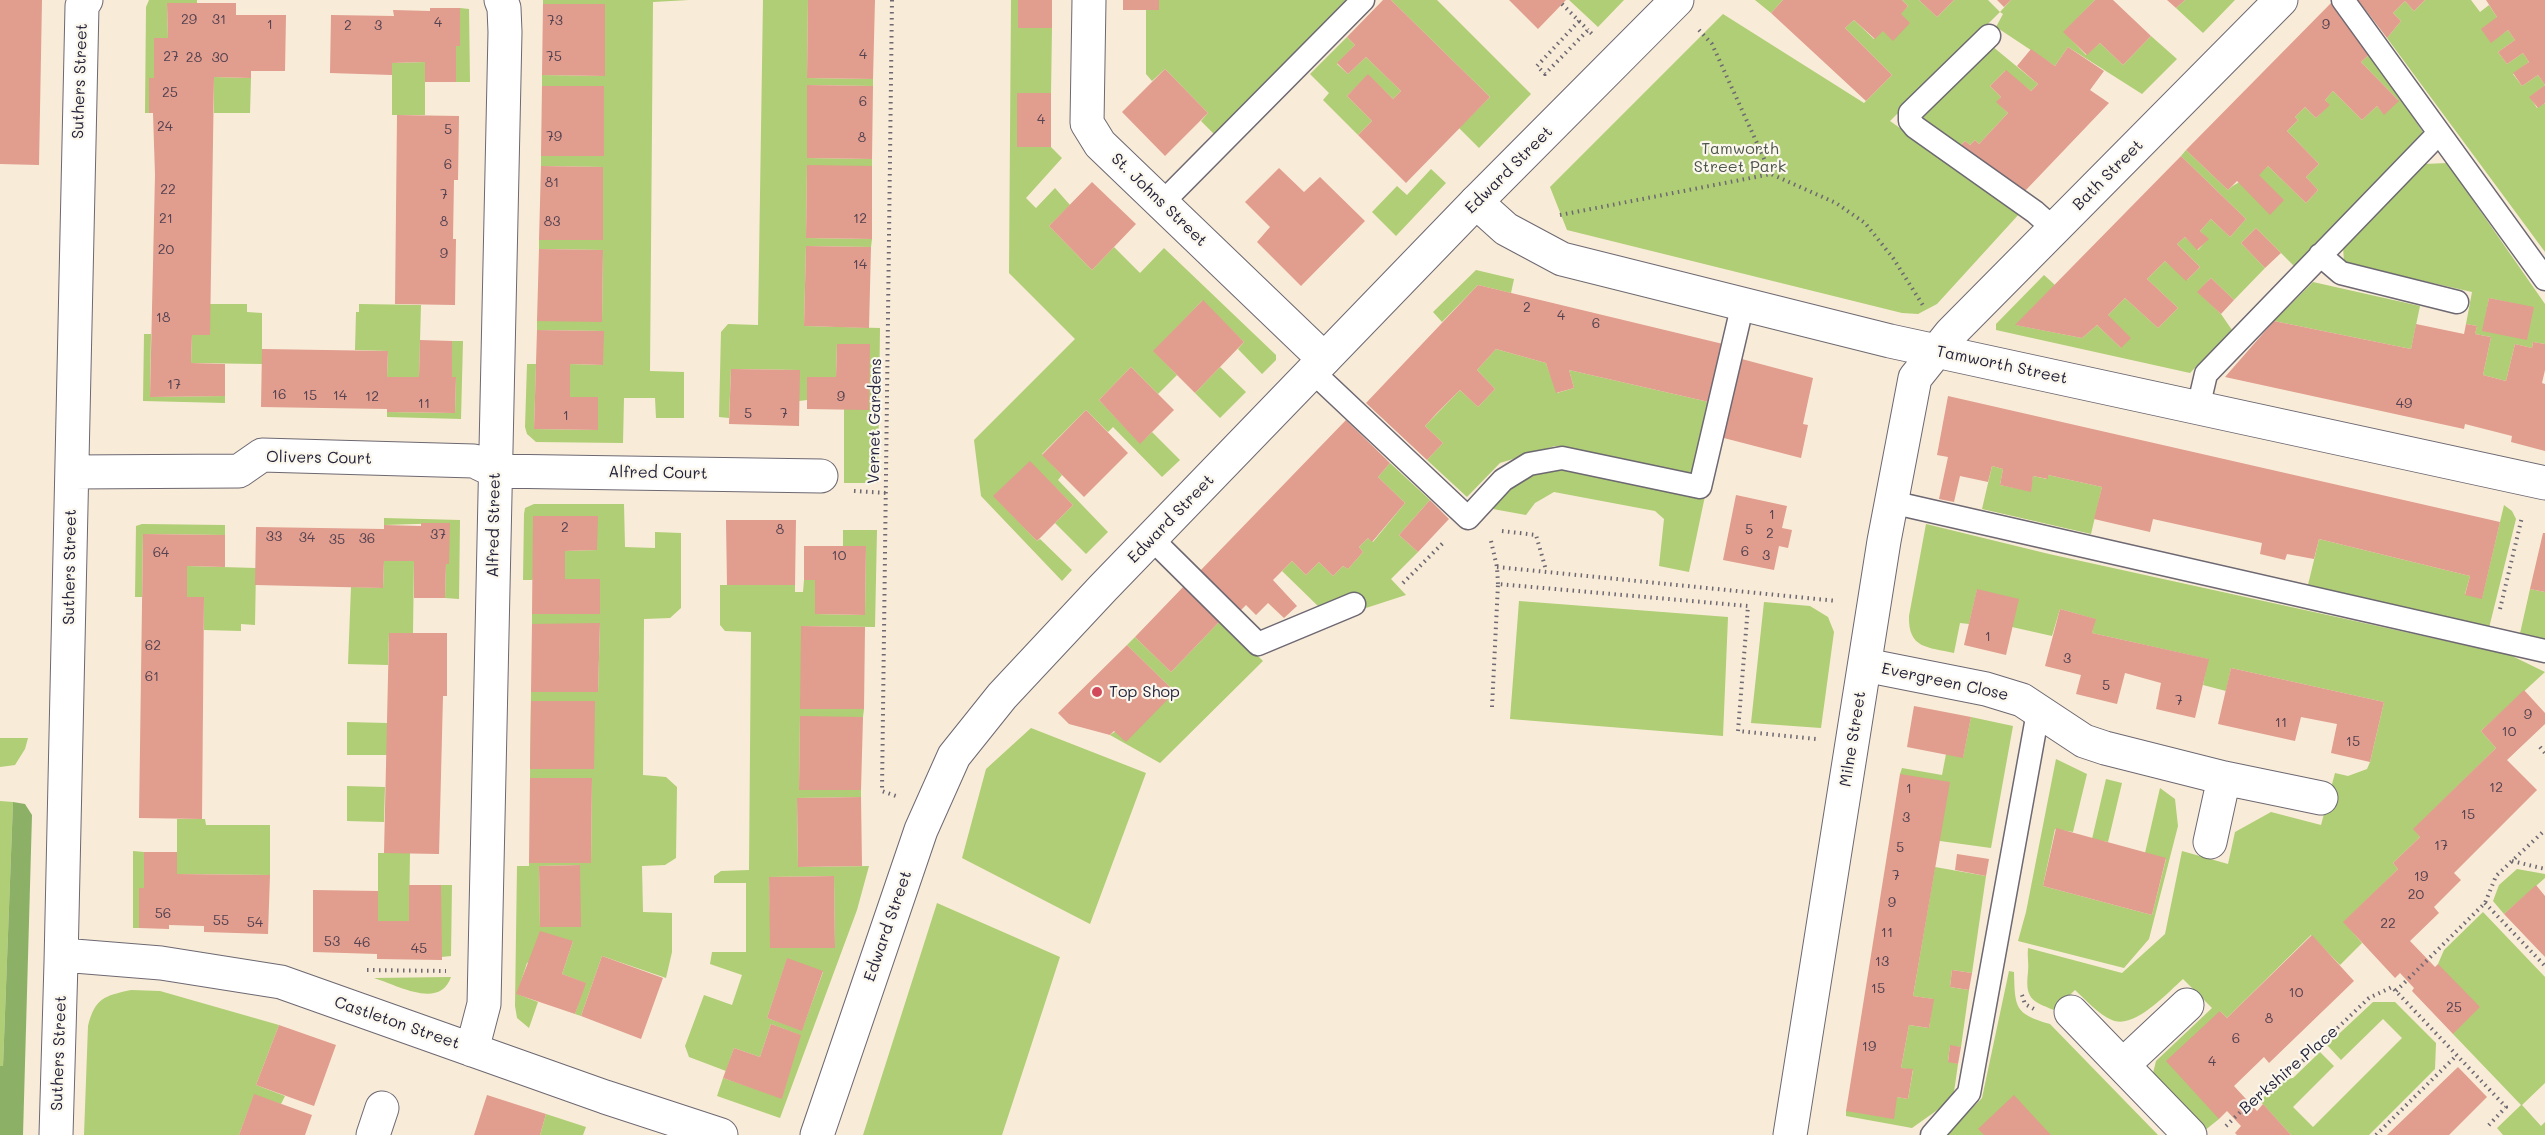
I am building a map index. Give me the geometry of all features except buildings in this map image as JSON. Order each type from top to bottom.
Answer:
[{"type":"street","name":"Suthers Street","points":[[56,1135],[62,954],[82,6],[86,0]]},
{"type":"street","name":"Alfred Street","points":[[472,1050],[484,1004],[505,32],[504,8],[501,0]]},
{"type":"street","name":"St. Johns Street","points":[[1089,0],[1087,123],[1090,130],[1100,144],[1162,203],[1318,365]]},
{"type":"street","name":"Edward Street","points":[[817,1135],[930,809],[954,756],[1002,696],[1318,365],[1677,0]]},
{"type":"street","name":"Bath Street","points":[[1936,351],[2281,0]]},
{"type":"street","name":"Tamworth Street","points":[[1476,202],[1506,229],[1563,259],[1936,351],[2545,483]]},
{"type":"street","name":"Milne Street","points":[[1799,1134],[1865,665],[1891,502],[1916,375],[1936,351]]},
{"type":"street","name":"Olivers Court","points":[[72,472],[239,471],[262,455],[474,461],[495,471]]},
{"type":"street","name":"Alfred Court","points":[[495,471],[822,476]]},
{"type":"street","name":"Evergreen Close","points":[[1865,665],[1986,689],[2022,700],[2084,741],[2224,778],[2321,798]]},
{"type":"street","points":[[2210,842],[2224,778]]},
{"type":"street","name":"Castleton Street","points":[[62,954],[161,963],[281,982],[605,1097],[721,1135]]},
{"type":"street","points":[[2123,1065],[2187,1005]]},
{"type":"street","points":[[2071,1012],[2190,1135]]},
{"type":"lane","points":[[1162,203],[1363,0]]},
{"type":"lane","points":[[2343,0],[2545,279]]},
{"type":"lane","points":[[1989,36],[1910,113],[1910,120],[1915,127],[2035,212],[2054,229]]},
{"type":"lane","points":[[2198,408],[2206,374],[2439,133]]},
{"type":"lane","points":[[2320,255],[2341,273],[2457,302]]},
{"type":"lane","points":[[1318,365],[1468,518],[1503,480],[1529,465],[1562,458],[1700,487],[1743,303]]},
{"type":"lane","points":[[1891,502],[2545,651]]},
{"type":"lane","points":[[1152,539],[1258,644],[1354,604]]},
{"type":"lane","points":[[1932,1135],[1969,1093],[2038,712]]},
{"type":"path","name":"Vernet Gardens","points":[[892,0],[882,791],[930,809]]},
{"type":"path","points":[[1562,4],[1599,41]]},
{"type":"path","points":[[1580,21],[1537,66],[1545,74],[1588,30]]},
{"type":"path","points":[[1697,27],[1712,44],[1771,174]]},
{"type":"path","points":[[1552,217],[1651,195],[1771,174],[1836,203],[1865,223],[1893,258],[1928,316]]},
{"type":"path","points":[[1403,583],[1468,518],[1488,529],[1536,535],[1546,570]]},
{"type":"path","points":[[1488,529],[1497,567],[1498,584],[1492,706]]},
{"type":"path","points":[[2499,610],[2518,532]]},
{"type":"path","points":[[1497,567],[1546,570],[1839,601]]},
{"type":"path","points":[[1498,584],[1748,606],[1738,732],[1828,740]]},
{"type":"path","points":[[2540,747],[2545,753]]},
{"type":"path","points":[[2487,1127],[2506,1107],[2396,991],[2485,903],[2496,876],[2545,830]]},
{"type":"path","points":[[2540,835],[2545,840]]},
{"type":"path","points":[[2512,861],[2545,868]]},
{"type":"path","points":[[2485,903],[2545,966]]},
{"type":"path","points":[[365,976],[367,970],[447,971]]},
{"type":"path","name":"Berkshire Place","points":[[2225,1127],[2277,1076],[2291,1072],[2369,998],[2392,987],[2396,991]]},
{"type":"path","points":[[2376,1135],[2457,1055]]},
{"type":"green space","points":[[149,0],[197,0],[197,3],[167,3],[168,38],[154,38],[154,78],[149,113],[145,113],[146,7]]},
{"type":"green space","points":[[543,0],[689,0],[653,2],[650,371],[684,372],[684,418],[656,418],[655,398],[624,398],[623,443],[536,442],[527,434],[525,427],[527,364],[536,364],[534,429],[598,430],[598,397],[570,397],[570,364],[603,365],[603,331],[537,330],[537,321],[602,321],[603,250],[539,249],[539,240],[603,239],[603,167],[541,166],[541,156],[604,156],[604,86],[542,86],[542,75],[605,76],[543,4]]},
{"type":"green space","points":[[763,0],[808,0],[807,78],[873,79],[873,86],[807,85],[807,158],[872,159],[872,166],[807,166],[806,238],[872,239],[871,247],[806,246],[804,326],[880,328],[878,483],[844,483],[844,409],[869,409],[869,344],[837,344],[836,377],[807,377],[807,400],[799,401],[799,370],[731,369],[729,418],[719,417],[721,332],[728,324],[758,325]]},
{"type":"green space","points":[[1011,0],[1018,0],[1018,27],[1052,28],[1051,93],[1017,94],[1017,147],[1051,147],[1062,158],[1026,198],[1036,208],[1055,188],[1070,205],[1049,226],[1092,270],[1114,247],[1140,273],[1164,248],[1276,355],[1276,360],[1262,374],[1238,349],[1244,342],[1202,301],[1154,351],[1177,375],[1158,394],[1131,367],[1099,400],[1140,443],[1152,432],[1180,460],[1162,477],[1113,427],[1108,432],[1086,410],[1042,454],[1062,475],[1058,480],[1108,532],[1086,554],[1055,523],[1073,505],[1030,462],[994,496],[1037,541],[1040,539],[1072,570],[1062,581],[981,496],[974,440],[1075,339],[1009,273]]},
{"type":"green space","points":[[1159,0],[1346,0],[1214,134],[1201,121],[1208,113],[1165,69],[1152,81],[1146,74],[1146,10],[1159,10]]},
{"type":"green space","points":[[1391,0],[1437,0],[1531,94],[1479,148],[1459,128],[1490,97]]},
{"type":"green space","points":[[1569,0],[1624,0],[1598,27]]},
{"type":"green space","points":[[1755,0],[1783,0],[1771,13]]},
{"type":"green space","name":"Tamworth Street Park","points":[[1902,0],[1919,0],[1937,17],[1954,0],[1988,0],[2000,12],[1890,121],[2020,213],[1937,304],[1918,314],[1902,313],[1567,230],[1550,187],[1723,14],[1864,103],[1892,75],[1845,28],[1854,20],[1874,39],[1908,6]]},
{"type":"green space","points":[[2011,0],[2095,0],[2064,32],[2086,55],[2100,43],[2123,65],[2151,36],[2177,59],[2142,94],[2068,47],[2055,66],[1996,27],[2003,14],[2000,12]]},
{"type":"green space","points":[[2185,0],[2235,0],[2203,33],[2176,8]]},
{"type":"green space","points":[[2425,0],[2471,0],[2480,12],[2489,5],[2497,17],[2491,42],[2508,30],[2515,40],[2498,52],[2507,64],[2523,53],[2529,62],[2513,74],[2522,86],[2538,75],[2545,85],[2530,97],[2537,108],[2545,103],[2545,252],[2387,38],[2401,21],[2393,13],[2405,1],[2414,11]]},
{"type":"green space","points":[[460,8],[469,9],[470,82],[456,82],[456,46],[460,46]]},
{"type":"green space","points":[[1347,37],[1355,45],[1337,64],[1348,74],[1366,57],[1401,91],[1393,99],[1368,75],[1347,96],[1372,121],[1358,135],[1323,100],[1329,93],[1310,74]]},
{"type":"green space","points":[[1992,46],[2038,84],[2031,91],[2005,71],[1990,86],[2001,97],[1997,102],[2008,113],[1979,144],[1975,140],[1970,145],[1965,141],[1958,148],[1923,121],[1923,117]]},
{"type":"green space","points":[[2370,54],[2423,132],[2294,266],[2256,228],[2241,243],[2265,268],[2234,300],[2211,278],[2198,292],[2221,314],[2232,330],[2190,373],[1996,330],[1996,324],[2044,275],[2055,285],[2016,325],[2082,338],[2097,325],[2121,348],[2108,315],[2125,298],[2158,328],[2178,308],[2147,279],[2165,261],[2187,280],[2200,267],[2177,244],[2185,237],[2198,250],[2208,239],[2200,231],[2211,219],[2230,237],[2246,219],[2181,156],[2186,150],[2228,190],[2268,166],[2306,203],[2318,190],[2306,177],[2319,164],[2287,131],[2298,120],[2295,117],[2305,107],[2316,118],[2329,105],[2325,100],[2333,91],[2362,120],[2377,106],[2384,114],[2398,100],[2361,62]]},
{"type":"green space","points":[[425,62],[425,115],[392,115],[392,63]]},
{"type":"green space","points":[[214,77],[251,78],[250,113],[214,113]]},
{"type":"green space","points":[[2447,163],[2545,304],[2545,344],[2533,342],[2532,348],[2515,344],[2506,381],[2483,375],[2491,337],[2475,334],[2477,326],[2466,324],[2472,292],[2344,263],[2343,246],[2424,164]],"holes":[[[2489,298],[2534,308],[2483,331]]]},
{"type":"green space","points":[[1431,169],[1446,183],[1396,236],[1372,212],[1397,186],[1407,195]]},
{"type":"green space","points":[[1476,270],[1514,279],[1511,293],[1478,285],[1442,322],[1433,312]]},
{"type":"green space","points":[[2313,282],[2420,306],[2411,349],[2274,321]]},
{"type":"green space","points":[[210,304],[247,304],[247,312],[262,313],[262,364],[191,363],[192,335],[210,335]]},
{"type":"green space","points":[[359,304],[421,305],[419,377],[387,377],[388,351],[355,350],[356,312],[359,312]]},
{"type":"green space","points":[[144,334],[151,334],[150,397],[225,396],[225,403],[143,401]]},
{"type":"green space","points":[[452,341],[463,341],[461,419],[387,417],[387,412],[455,413],[456,377],[452,377]]},
{"type":"green space","points":[[1496,349],[1546,363],[1557,393],[1574,388],[1569,370],[1709,402],[1693,476],[1555,446],[1500,463],[1467,497],[1427,460],[1443,443],[1425,426],[1460,390],[1478,407],[1495,389],[1477,370]]},
{"type":"green space","points":[[1220,367],[1246,392],[1220,418],[1195,393]]},
{"type":"green space","points":[[1390,463],[1430,500],[1399,535],[1418,552],[1391,579],[1406,595],[1366,608],[1353,595],[1320,608],[1282,571],[1292,561],[1306,575],[1319,562],[1333,576],[1343,566],[1348,569],[1363,552],[1359,547],[1368,538],[1373,542],[1405,503],[1378,477]]},
{"type":"green space","points":[[1992,466],[2003,469],[2000,485],[2030,491],[2033,476],[2047,479],[2048,475],[2102,487],[2091,534],[1982,509]]},
{"type":"green space","points":[[1562,467],[1705,496],[1689,572],[1659,566],[1664,519],[1655,511],[1554,492],[1535,503],[1526,515],[1493,509],[1508,486],[1535,473]]},
{"type":"green space","points":[[534,504],[624,504],[625,547],[655,548],[655,532],[681,533],[681,608],[670,618],[644,619],[643,775],[666,777],[677,787],[676,858],[665,865],[642,866],[643,912],[672,913],[672,952],[666,978],[602,956],[581,1016],[575,1014],[585,983],[562,974],[573,941],[527,963],[517,994],[538,1002],[529,1028],[517,1018],[515,1006],[517,866],[529,866],[529,863],[591,862],[592,778],[530,778],[531,692],[598,692],[600,624],[532,624],[532,614],[600,614],[600,579],[565,579],[565,551],[597,550],[597,517],[532,580],[523,580],[525,508]],"holes":[[[580,865],[580,927],[540,927],[539,866]]]},
{"type":"green space","points":[[2504,505],[2512,511],[2516,519],[2489,628],[2308,585],[2319,539],[2470,576],[2465,594],[2482,598]]},
{"type":"green space","points":[[384,518],[460,520],[459,599],[445,598],[446,564],[449,564],[449,523],[384,525]]},
{"type":"green space","points":[[142,524],[225,525],[225,535],[143,534],[142,597],[135,597],[136,526]]},
{"type":"green space","points":[[1926,524],[2049,554],[2510,655],[2545,672],[2481,731],[2496,748],[2414,829],[2420,837],[2393,863],[2398,869],[2344,922],[2362,943],[2340,965],[2311,935],[2227,1018],[2220,1011],[2219,1119],[2204,1131],[2153,1073],[2156,1061],[2212,1008],[2183,979],[2150,1008],[2130,1020],[2121,1022],[2112,1020],[2075,990],[2054,1010],[2035,1001],[2029,993],[2028,948],[2122,973],[2165,934],[2182,851],[2228,864],[2235,832],[2271,812],[2321,825],[2335,773],[2348,776],[2367,769],[2384,702],[2231,668],[2226,691],[2203,685],[2208,659],[2092,633],[2095,619],[2060,609],[2052,636],[2012,627],[1977,590],[1969,624],[1960,623],[1954,653],[1921,645],[1912,635],[1909,616]]},
{"type":"green space","points":[[843,530],[877,530],[875,627],[801,626],[801,709],[864,709],[863,717],[800,717],[799,790],[861,790],[861,797],[797,798],[798,867],[869,866],[857,910],[780,1118],[717,1096],[723,1078],[782,1098],[800,1035],[771,1024],[760,1057],[734,1048],[726,1071],[689,1057],[685,1046],[704,995],[732,1005],[742,975],[710,964],[712,952],[746,952],[746,883],[714,883],[714,876],[721,871],[749,870],[751,632],[725,631],[720,625],[720,585],[795,585],[795,592],[803,592],[804,580],[815,580],[815,614],[865,615],[866,546],[843,546]],"holes":[[[834,876],[835,948],[771,948],[769,877]],[[787,959],[823,972],[802,1030],[767,1018]]]},
{"type":"green space","points":[[384,561],[414,561],[413,633],[389,634],[388,665],[348,664],[351,587],[383,588]]},
{"type":"green space","points":[[187,566],[256,568],[255,625],[241,624],[241,631],[204,630],[204,597],[187,597]]},
{"type":"green space","points":[[2530,589],[2545,592],[2545,643],[2519,638]]},
{"type":"green space","points":[[1519,601],[1728,617],[1723,736],[1510,719]]},
{"type":"green space","points":[[1764,602],[1810,606],[1828,617],[1834,632],[1821,728],[1751,723]]},
{"type":"green space","points":[[1221,620],[1263,661],[1160,763],[1110,735],[1175,692],[1127,645],[1135,637],[1171,672]]},
{"type":"green space","points":[[1971,717],[2013,726],[1991,848],[1940,841],[1900,774],[1902,768],[1942,775],[1946,754],[1963,757]]},
{"type":"green space","points":[[347,722],[387,723],[387,755],[347,755]]},
{"type":"green space","points":[[1031,728],[1146,773],[1090,924],[962,858],[986,769]]},
{"type":"green space","points":[[0,738],[28,738],[25,749],[15,765],[0,767]]},
{"type":"green space","points":[[2056,759],[2087,774],[2073,832],[2055,829],[2043,886],[2152,915],[2166,859],[2145,853],[2160,788],[2175,799],[2178,826],[2149,939],[2124,968],[2018,941],[2026,912]]},
{"type":"green space","points":[[2106,779],[2122,783],[2108,842],[2092,839]]},
{"type":"green space","points":[[347,786],[385,787],[384,822],[347,821]]},
{"type":"green space","points":[[0,801],[13,802],[3,1066],[0,1066]]},
{"type":"green space","points":[[13,802],[25,804],[32,815],[23,1135],[0,1135],[0,1066],[3,1066]]},
{"type":"green space","points":[[177,819],[205,819],[206,825],[270,825],[270,875],[177,874]]},
{"type":"green space","points":[[133,851],[144,852],[144,888],[139,888],[139,928],[133,928]]},
{"type":"green space","points":[[378,853],[410,853],[409,921],[378,921]]},
{"type":"green space","points":[[1935,867],[1986,876],[1972,973],[1952,970],[1950,987],[1969,990],[1961,1047],[1950,1046],[1948,1061],[1958,1064],[1953,1099],[1912,1128],[1846,1116],[1846,1111],[1897,1097],[1908,1099],[1913,1070],[1901,1068],[1909,1025],[1929,1028],[1933,999],[1913,996]]},
{"type":"green space","points":[[2517,869],[2545,874],[2545,878],[2504,914],[2493,901],[2499,885]]},
{"type":"green space","points":[[441,885],[452,885],[451,956],[441,957]]},
{"type":"green space","points":[[937,903],[1060,957],[1002,1135],[863,1135]]},
{"type":"green space","points":[[2483,912],[2545,977],[2545,1083],[2522,1105],[2541,1126],[2545,1122],[2545,1135],[2503,1135],[2497,1128],[2521,1105],[2453,1034],[2438,964],[2444,950]]},
{"type":"green space","points":[[2009,971],[2014,972],[2016,1001],[2023,1012],[2029,1017],[2050,1024],[2158,1135],[1946,1135],[1982,1098]]},
{"type":"green space","points":[[451,977],[445,987],[438,992],[428,994],[417,993],[374,978]]},
{"type":"green space","points":[[131,990],[160,991],[279,1025],[256,1085],[285,1096],[281,1104],[254,1095],[239,1135],[84,1135],[88,1026],[94,1009],[102,1000]]},
{"type":"green space","points":[[2373,1002],[2395,1002],[2436,1043],[2435,1069],[2369,1135],[2291,1135],[2260,1101],[2281,1080],[2293,1078],[2320,1052],[2334,1066],[2293,1107],[2313,1127],[2402,1038],[2383,1019],[2341,1060],[2327,1045]]},
{"type":"green space","points":[[546,1114],[586,1127],[583,1135],[540,1135]]},
{"type":"place","name":"Top Shop","points":[[1097,692]]}]
